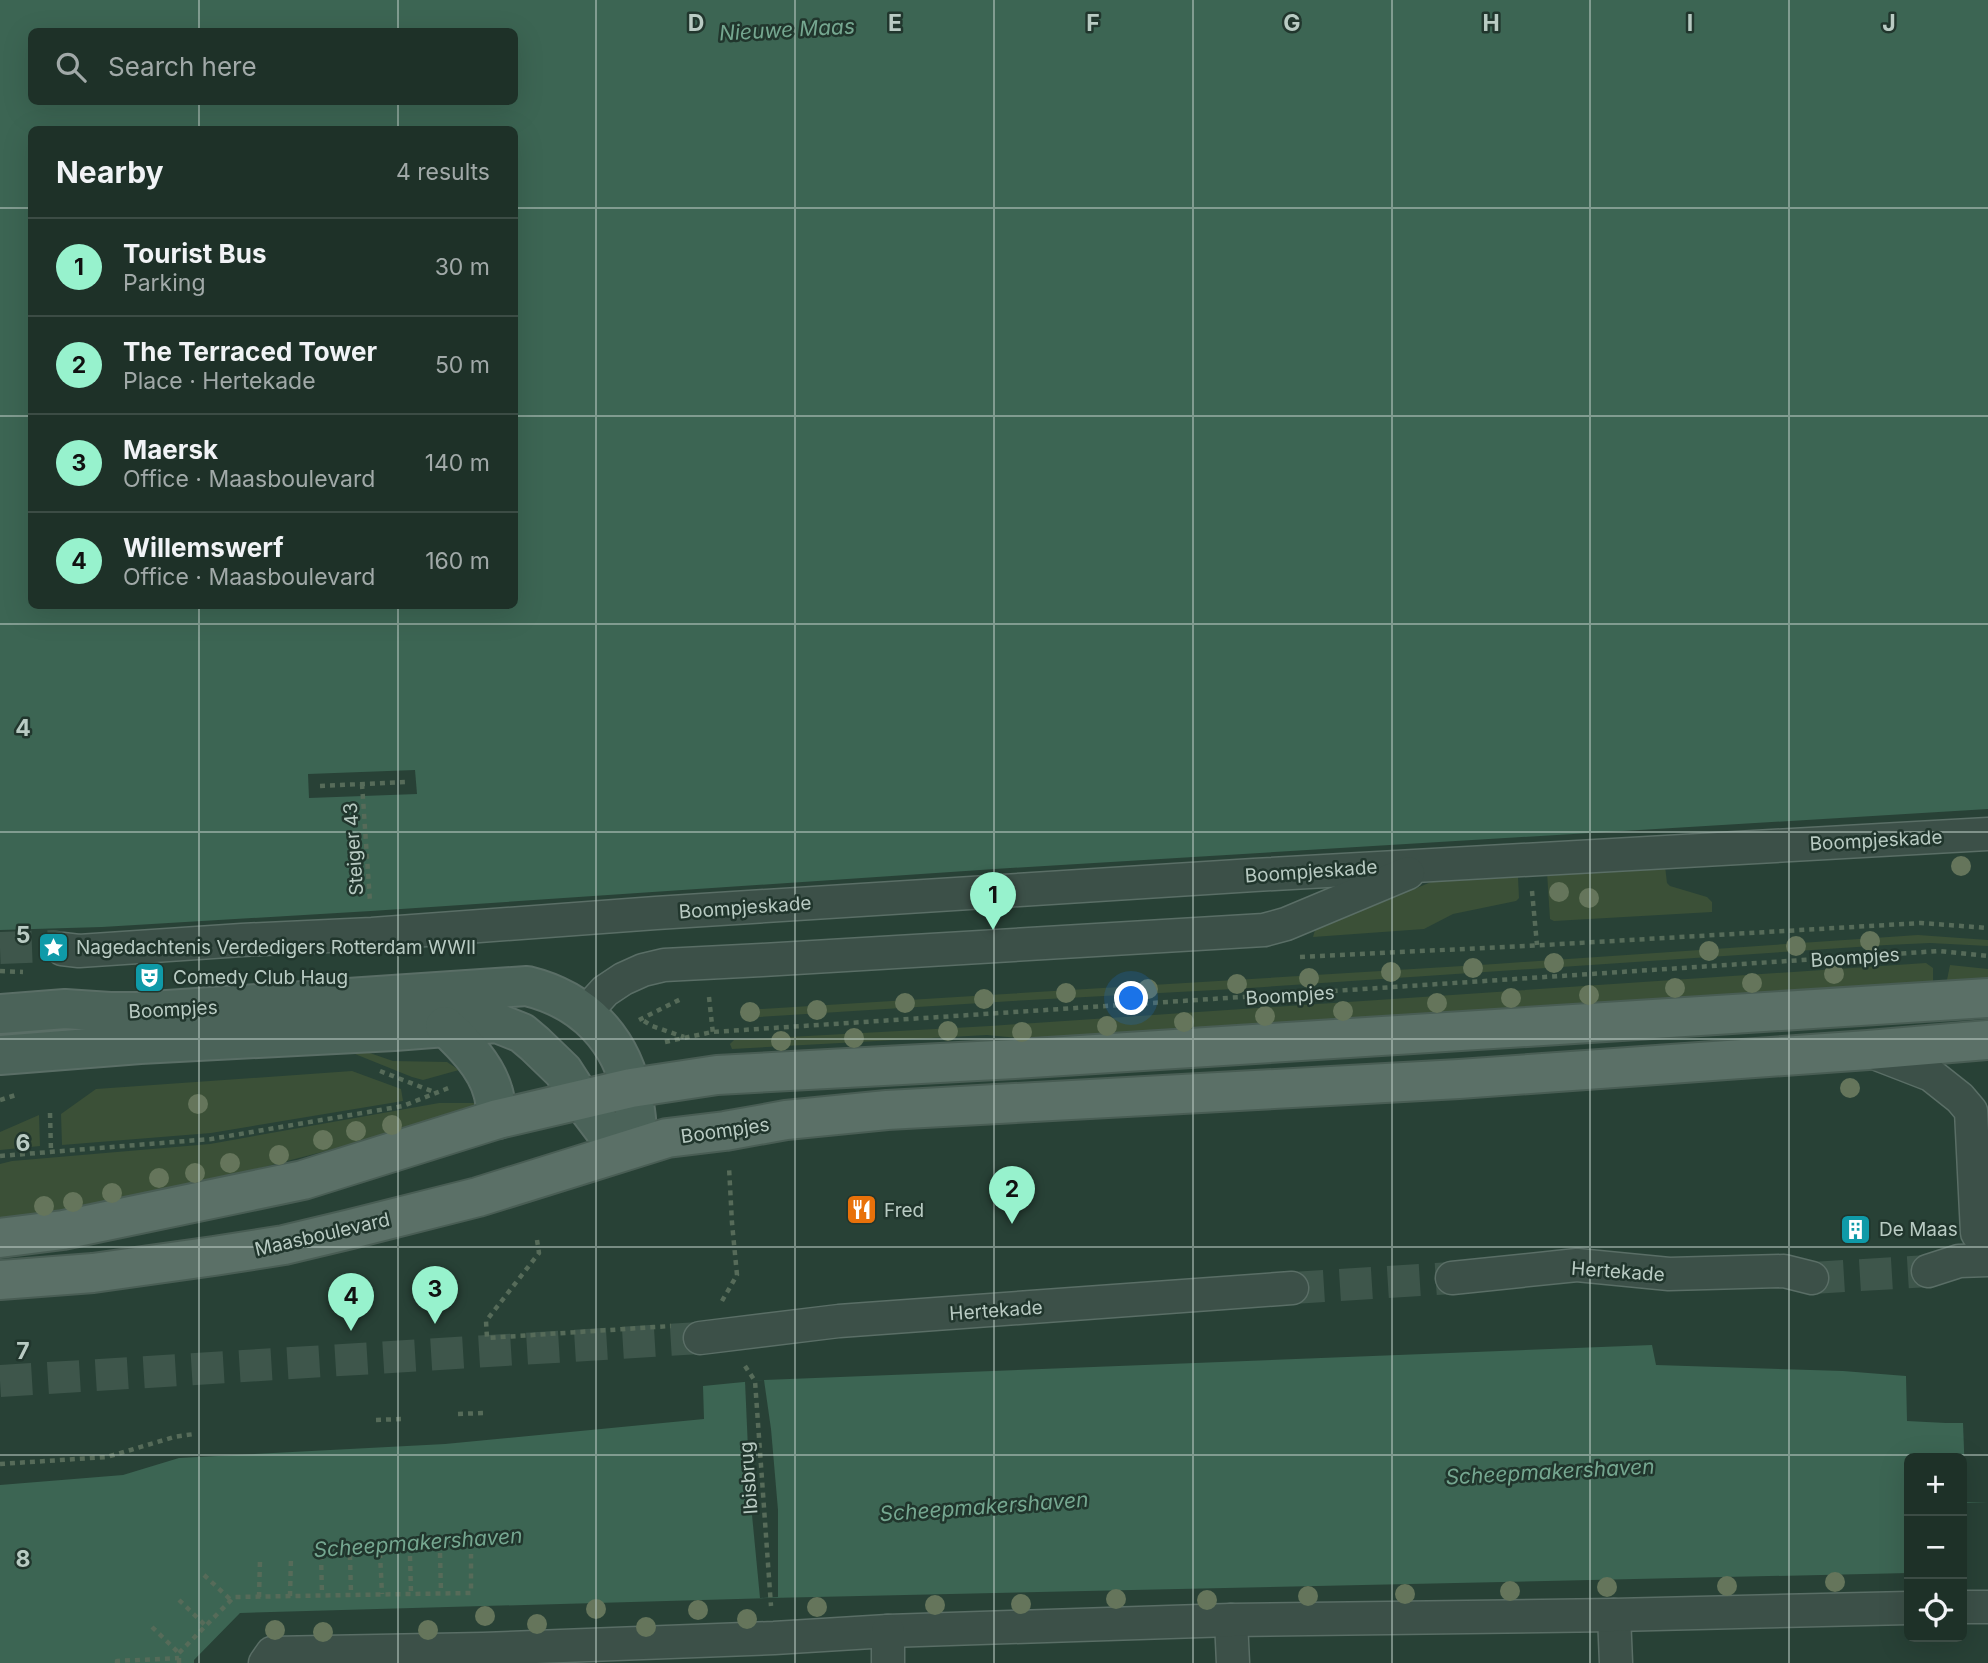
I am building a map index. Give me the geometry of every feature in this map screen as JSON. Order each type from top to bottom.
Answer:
[{"type":"main road","name":"Boompjes","points":[[0,1014],[65,1009],[151,1011],[527,986],[610,1015]]},
{"type":"main road","points":[[0,1238],[84,1226],[303,1180],[498,1119],[631,1088],[717,1075],[1982,1006]]},
{"type":"main road","points":[[610,1015],[619,1054],[631,1088],[638,1126],[636,1147]]},
{"type":"main road","name":"Boompjes","points":[[0,1055],[497,1023],[522,1033],[563,1071],[609,1136],[622,1144],[636,1147],[667,1138],[786,1120],[887,1110],[1459,1079],[1988,1040]]},
{"type":"main road","points":[[445,1026],[463,1042],[485,1075],[493,1092],[498,1119]]},
{"type":"main road","name":"Maasboulevard","points":[[0,1280],[93,1273],[284,1245],[478,1197],[636,1147]]},
{"type":"street","name":"Boompjeskade","points":[[62,949],[79,951],[372,934],[656,913],[1429,864],[1988,834]]},
{"type":"street","name":"Boompjeskade","points":[[610,1015],[623,979],[664,965],[1264,930],[1286,924],[1429,864]]},
{"type":"street","points":[[1868,1050],[1931,1075],[1960,1098],[1971,1111],[1977,1233],[1988,1248]]},
{"type":"street","points":[[1927,1261],[1974,1260]]},
{"type":"street","name":"Hertekade","points":[[1452,1278],[1577,1265],[1669,1274],[1802,1269]]},
{"type":"street","name":"Hertekade","points":[[706,1337],[839,1321],[1292,1288]]},
{"type":"street","points":[[1967,1607],[1988,1607]]},
{"type":"street","points":[[269,1658],[888,1631],[1231,1620],[1904,1608]]},
{"type":"street","points":[[1614,1615],[1616,1663]]},
{"type":"street","points":[[1231,1620],[1233,1663]]},
{"type":"street","points":[[887,1663],[888,1631]]},
{"type":"path","points":[[320,786],[406,782]]},
{"type":"path","name":"Steiger 43","points":[[362,784],[371,911]]},
{"type":"path","points":[[1533,896],[1537,945]]},
{"type":"path","points":[[1293,957],[1922,923],[1988,928]]},
{"type":"path","name":"Boompjes","points":[[610,1015],[685,1037],[712,1032],[1939,951],[1988,956]]},
{"type":"path","points":[[699,995],[709,994]]},
{"type":"path","points":[[610,1015],[690,996]]},
{"type":"path","points":[[0,1156],[211,1139],[279,1128],[403,1105],[485,1075]]},
{"type":"path","points":[[50,1113],[51,1152]]},
{"type":"path","points":[[729,1174],[737,1275]]},
{"type":"path","points":[[537,1240],[539,1253],[486,1321],[487,1338],[709,1323],[706,1337]]},
{"type":"path","name":"Ibisbrug","points":[[706,1337],[718,1353],[734,1352],[755,1381],[770,1598]]},
{"type":"path","points":[[458,1414],[483,1413]]},
{"type":"path","points":[[376,1420],[401,1419]]},
{"type":"path","points":[[0,1464],[107,1457],[174,1437],[194,1434]]},
{"type":"path","points":[[380,1553],[382,1594]]},
{"type":"path","points":[[440,1553],[441,1593]]},
{"type":"path","points":[[117,1663],[179,1658],[205,1625],[234,1597],[471,1593],[471,1553]]},
{"type":"path","points":[[320,1555],[322,1595]]},
{"type":"path","points":[[350,1555],[351,1595]]},
{"type":"path","points":[[290,1596],[291,1556]]},
{"type":"path","points":[[410,1556],[411,1594]]},
{"type":"path","points":[[259,1597],[260,1560]]},
{"type":"path","points":[[204,1575],[231,1600]]},
{"type":"path","points":[[179,1600],[205,1625]]},
{"type":"path","points":[[152,1627],[179,1658]]},
{"type":"shaded area","points":[[1665,866],[1667,883],[1670,886],[1707,897],[1712,902],[1712,912],[1554,921],[1550,919],[1547,872]]},
{"type":"shaded area","points":[[1516,873],[1519,898],[1516,901],[1453,914],[1424,929],[1313,937],[1315,930],[1436,880]]},
{"type":"shaded area","points":[[1918,935],[1988,940],[1988,946],[1930,943],[1887,945],[1234,989],[744,1018],[741,1014],[744,1010]]},
{"type":"shaded area","points":[[1926,963],[1933,968],[1933,981],[1930,985],[1067,1043],[987,1035],[732,1049],[730,1044],[734,1040],[990,1026]]},
{"type":"shaded area","points":[[1950,965],[1988,969],[1988,980],[1951,982],[1947,980]]},
{"type":"shaded area","points":[[361,1050],[393,1061],[447,1062],[459,1070],[423,1080],[355,1054],[339,1053]]},
{"type":"shaded area","points":[[352,1071],[401,1089],[403,1101],[211,1133],[62,1145],[61,1114],[96,1089]]},
{"type":"shaded area","points":[[439,1103],[474,1103],[476,1106],[466,1115],[163,1193],[71,1211],[0,1219],[0,1164],[210,1144]]},
{"type":"shaded area","points":[[39,1115],[40,1146],[0,1150],[0,1132]]},
{"type":"water","name":"Nieuwe Maas","points":[[0,0],[1988,0],[1988,809],[1010,868],[102,927],[0,930]]},
{"type":"water","name":"Scheepmakershaven","points":[[1652,1345],[1656,1365],[1843,1371],[1906,1376],[1907,1421],[1988,1423],[1988,1502],[1967,1503],[1967,1453],[1904,1453],[1904,1573],[770,1598],[240,1613],[194,1663],[0,1663],[0,1485],[123,1475],[179,1458],[445,1444],[704,1419],[703,1386],[764,1380]]},
{"type":"pier","points":[[415,770],[417,794],[309,798],[308,774]]},
{"type":"pier","points":[[764,1380],[778,1510],[778,1597],[760,1598],[750,1494],[745,1381]]},
{"type":"pier","points":[[1963,1423],[1988,1423],[1988,1502],[1967,1502],[1967,1453],[1964,1453]]},
{"type":"tunnel","points":[[0,948],[54,946],[62,949]]},
{"type":"tunnel","points":[[1812,1278],[1928,1271]]},
{"type":"tunnel","points":[[1292,1288],[1452,1278]]},
{"type":"tunnel","points":[[0,1381],[700,1338]]},
{"type":"place","name":"Tourist Bus","points":[[993,930]]},
{"type":"place","name":"Nagedachtenis Verdedigers Rotterdam WWII","points":[[53,947]]},
{"type":"place","name":"Comedy Club Haug","points":[[150,977]]},
{"type":"place","name":"Fred","points":[[861,1210]]},
{"type":"place","name":"The Terraced Tower","points":[[1012,1224]]},
{"type":"place","name":"De Maas","points":[[1856,1229]]},
{"type":"place","name":"Maersk","points":[[435,1324]]},
{"type":"place","name":"Willemswerf","points":[[351,1331]]}]
